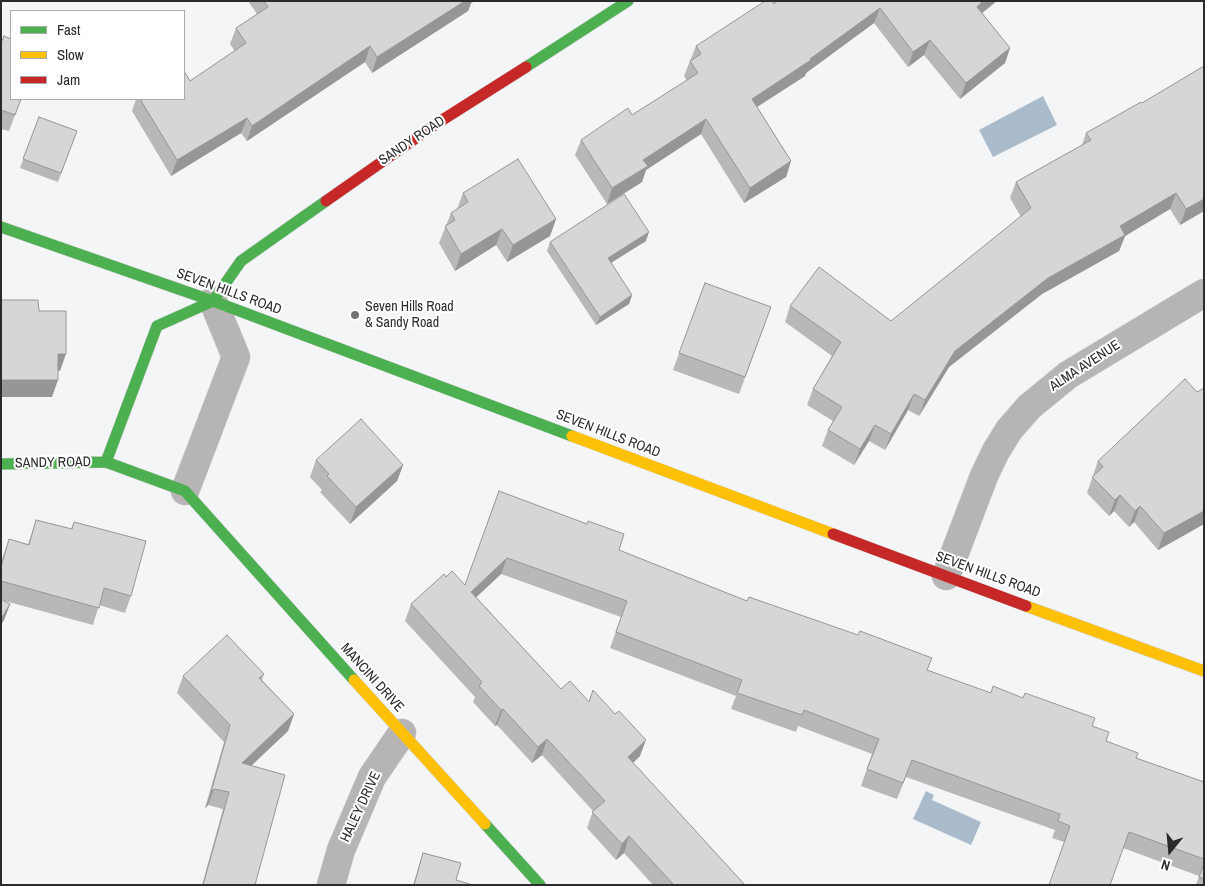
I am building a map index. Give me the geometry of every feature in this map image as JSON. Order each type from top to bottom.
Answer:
[{"type":"street","name":"SANDY ROAD","points":[[106,462],[157,326],[213,301],[241,261],[250,254],[436,124],[628,1]]},
{"type":"street","name":"SEVEN HILLS ROAD","points":[[1,227],[213,301],[1204,671]]},
{"type":"street","name":"ALMA AVENUE","points":[[946,576],[984,476],[996,451],[1009,430],[1029,407],[1068,375],[1204,293]]},
{"type":"street","points":[[184,490],[236,357],[213,301]]},
{"type":"street","name":"SANDY ROAD","points":[[1,464],[106,462],[184,490]]},
{"type":"street","name":"MANCINI DRIVE","points":[[184,490],[540,885]]},
{"type":"street","name":"HALEY DRIVE","points":[[331,885],[341,850],[372,777],[402,734]]},
{"type":"water","points":[[1043,96],[1057,125],[993,157],[979,130]]},
{"type":"water","points":[[926,791],[934,795],[932,800],[981,822],[971,845],[913,819]]},
{"type":"building","points":[[264,1],[465,1],[377,57],[370,46],[252,126],[247,118],[177,160],[141,100],[185,100],[185,73],[190,81],[246,43],[236,28],[268,7]]},
{"type":"building","points":[[765,1],[772,1],[774,4],[777,1],[983,1],[977,7],[1010,48],[966,83],[930,40],[913,52],[880,8],[811,60],[752,99],[791,161],[750,188],[706,119],[643,160],[648,166],[612,188],[581,140],[628,108],[632,115],[698,73],[690,61],[701,54],[696,46]]},
{"type":"building","points":[[4,36],[10,39],[10,100],[21,100],[15,115],[1,110],[1,43]]},
{"type":"building","points":[[1204,66],[1204,199],[1186,209],[1176,193],[1120,226],[1125,235],[1048,278],[955,351],[925,400],[914,394],[891,434],[875,425],[860,449],[828,430],[842,407],[813,389],[841,342],[790,306],[819,267],[891,321],[1031,208],[1016,182],[1091,140],[1086,133],[1142,103]]},
{"type":"building","points":[[39,117],[77,131],[61,173],[23,159]]},
{"type":"building","points":[[518,159],[556,219],[513,245],[502,229],[461,254],[445,226],[455,220],[451,213],[468,202],[463,193]]},
{"type":"building","points":[[624,194],[649,232],[608,258],[632,295],[600,317],[550,242]]},
{"type":"building","points":[[705,283],[771,307],[745,377],[679,353]]},
{"type":"building","points":[[1,300],[38,300],[39,311],[66,311],[66,354],[58,354],[58,380],[1,380]]},
{"type":"building","points":[[1185,379],[1197,392],[1204,388],[1204,511],[1164,533],[1140,506],[1135,511],[1120,495],[1115,500],[1092,477],[1103,467],[1098,461]]},
{"type":"building","points":[[361,419],[403,465],[356,507],[327,476],[329,474],[316,460]]},
{"type":"building","points":[[499,491],[587,524],[588,521],[624,534],[619,550],[747,601],[749,597],[858,635],[860,631],[932,658],[927,670],[991,693],[993,686],[1023,698],[1025,693],[1095,718],[1092,726],[1109,732],[1106,741],[1138,753],[1136,758],[1204,782],[1204,859],[1129,832],[1110,885],[1049,885],[1070,826],[1058,821],[1060,814],[912,760],[903,783],[867,769],[879,739],[804,710],[802,715],[737,693],[742,680],[616,632],[627,601],[507,558],[471,592],[561,689],[570,681],[589,702],[593,690],[615,714],[619,711],[646,740],[628,757],[745,885],[674,885],[629,836],[622,844],[592,812],[605,801],[547,739],[538,747],[503,709],[501,710],[479,686],[482,682],[411,604],[444,574],[446,577],[452,571],[465,585]]},
{"type":"building","points":[[36,520],[72,529],[74,522],[146,541],[131,596],[104,588],[99,608],[1,581],[1,567],[9,539],[29,545]]},
{"type":"building","points":[[1,599],[10,604],[1,619]]},
{"type":"building","points":[[227,635],[264,674],[259,678],[294,714],[242,763],[285,775],[255,885],[203,885],[229,792],[214,789],[211,792],[230,725],[183,676]]},
{"type":"building","points":[[423,853],[461,863],[456,880],[473,885],[414,885]]},
{"type":"building","points":[[1204,864],[1204,879],[1199,877]]},
{"type":"traffic: fast","points":[[526,67],[628,1]]},
{"type":"traffic: fast","points":[[106,462],[157,326],[213,301],[241,261],[326,201]]},
{"type":"traffic: fast","points":[[1,227],[213,301],[572,436]]},
{"type":"traffic: fast","points":[[1,464],[106,462],[185,491],[354,680]]},
{"type":"traffic: fast","points":[[485,824],[540,885]]},
{"type":"traffic: slow","points":[[572,436],[833,534]]},
{"type":"traffic: slow","points":[[1026,606],[1204,671]]},
{"type":"traffic: slow","points":[[354,680],[485,824]]},
{"type":"traffic: jam","points":[[326,201],[436,124],[526,67]]},
{"type":"traffic: jam","points":[[833,534],[1026,606]]},
{"type":"place","name":"Seven Hills Road & Sandy Road","points":[[355,315]]}]
